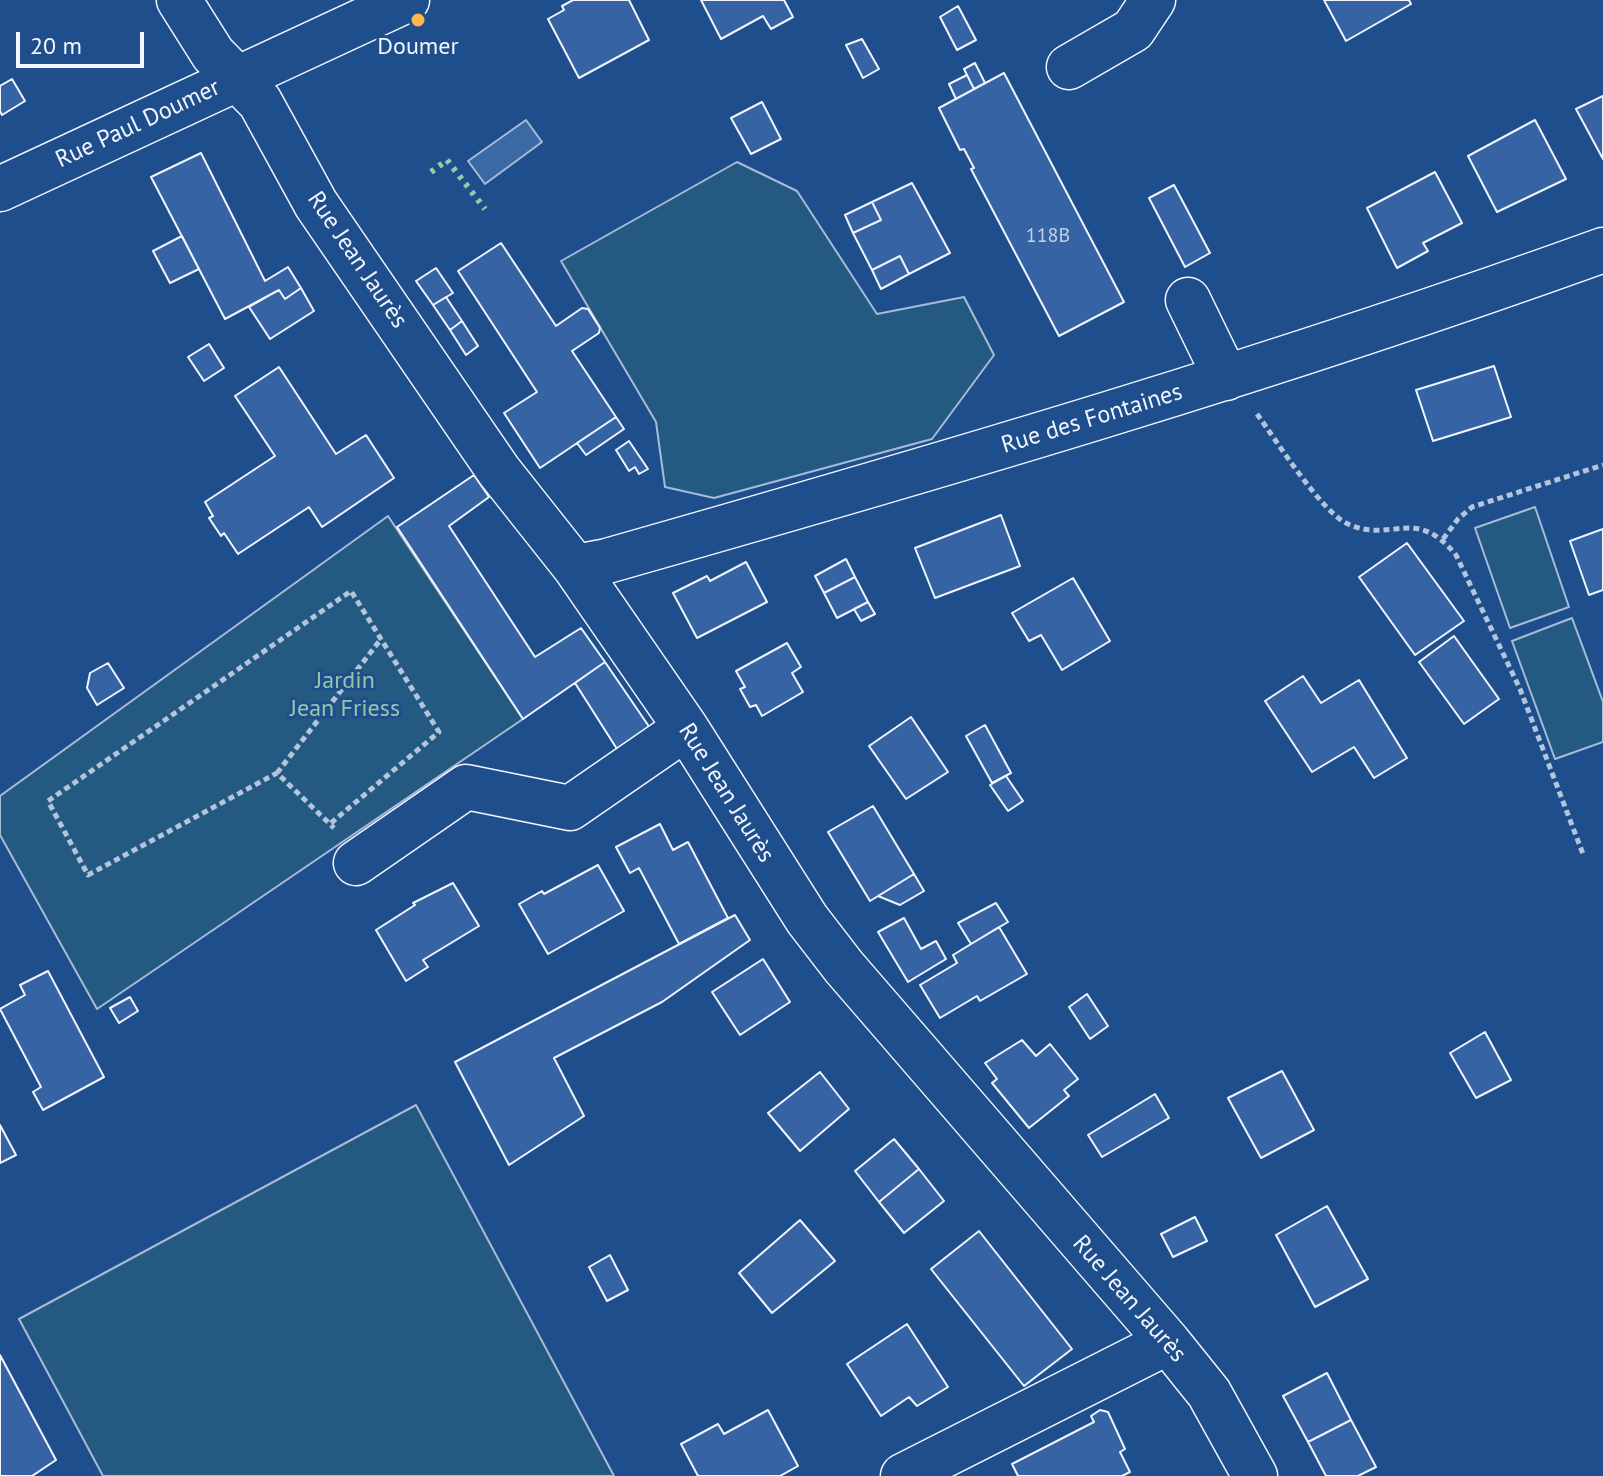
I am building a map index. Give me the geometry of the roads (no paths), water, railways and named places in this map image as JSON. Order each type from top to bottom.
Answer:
[{"type":"street","name":"Rue Jean Jaurès","points":[[179,0],[213,54],[260,102],[316,204],[499,471],[575,567],[686,728],[807,919],[1168,1342],[1209,1393],[1255,1476]]},
{"type":"street","name":"Rue Paul Doumer","points":[[0,189],[407,0]]},
{"type":"street","points":[[1069,67],[1133,30],[1153,0]]},
{"type":"street","name":"Rue des Fontaines","points":[[575,567],[607,561],[860,489],[1232,376],[1603,250]]},
{"type":"street","points":[[1188,300],[1232,376]]},
{"type":"street","points":[[356,863],[466,787],[570,808],[686,728]]},
{"type":"street","points":[[903,1476],[1168,1342]]},
{"type":"place","name":"Doumer","points":[[418,20]]},
{"type":"park label","name":"Jardin Jean Friess","points":[[345,695]]}]
